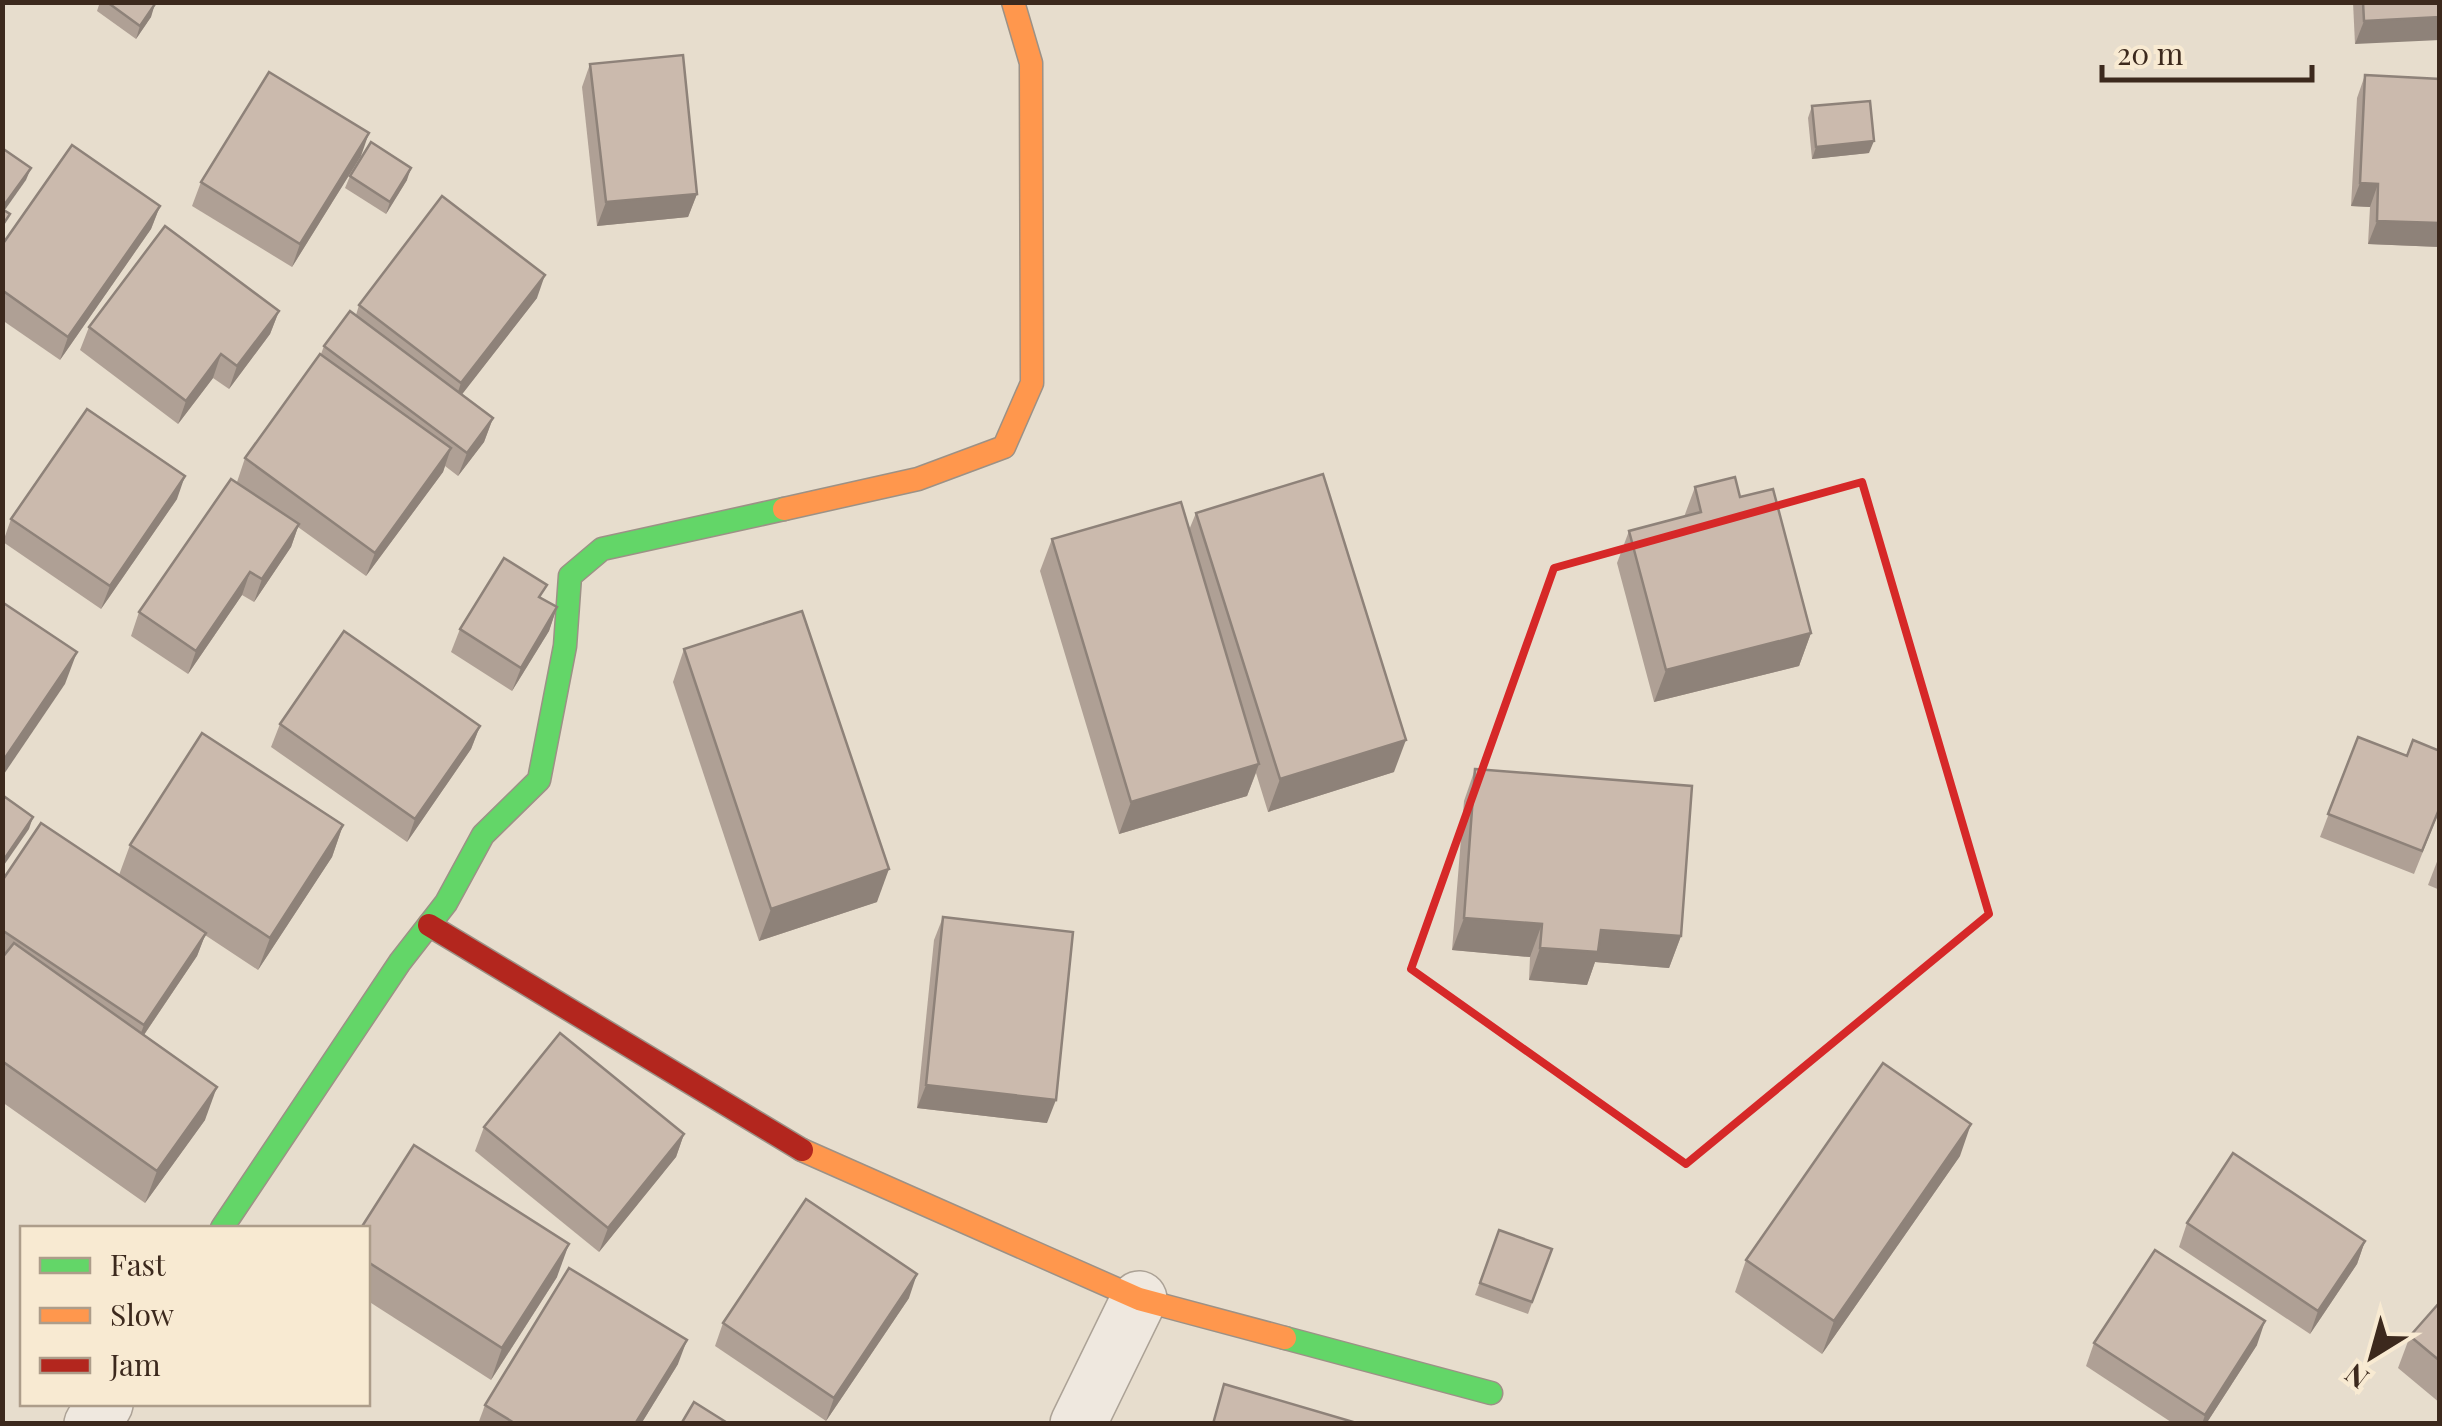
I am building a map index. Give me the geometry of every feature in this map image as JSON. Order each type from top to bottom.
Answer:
[{"type":"street","points":[[223,1226],[400,962],[446,904],[482,835],[539,780],[565,646],[570,576],[602,549],[918,480],[1004,448],[1032,382],[1031,63],[1013,2]]},
{"type":"street","points":[[429,925],[800,1149],[1138,1298],[1490,1393]]},
{"type":"street","points":[[1078,1424],[1138,1298]]},
{"type":"highlighted area","points":[[1862,482],[1989,914],[1686,1164],[1411,969],[1554,568]]},
{"type":"building","points":[[107,2],[153,2],[155,4],[140,26]]},
{"type":"building","points":[[2363,2],[2440,2],[2440,17],[2364,21]]},
{"type":"building","points":[[683,55],[697,194],[606,202],[590,64]]},
{"type":"building","points":[[269,72],[369,133],[300,244],[201,182]]},
{"type":"building","points":[[2365,75],[2440,79],[2440,223],[2377,221],[2378,184],[2360,183]]},
{"type":"building","points":[[1870,101],[1874,141],[1816,147],[1812,106]]},
{"type":"building","points":[[371,142],[411,168],[390,202],[350,176]]},
{"type":"building","points":[[72,145],[160,206],[68,337],[2,290],[2,245]]},
{"type":"building","points":[[2,148],[31,168],[2,208]]},
{"type":"building","points":[[442,196],[545,275],[461,383],[359,305]]},
{"type":"building","points":[[2,209],[10,214],[2,226]]},
{"type":"building","points":[[165,226],[279,311],[237,366],[221,354],[186,401],[89,327]]},
{"type":"building","points":[[350,311],[493,418],[467,453],[324,346]]},
{"type":"building","points":[[320,354],[451,448],[375,553],[245,458]]},
{"type":"building","points":[[87,409],[185,476],[110,586],[11,519]]},
{"type":"building","points":[[1323,474],[1406,740],[1280,779],[1196,513]]},
{"type":"building","points":[[1735,477],[1740,497],[1773,489],[1811,633],[1666,670],[1629,531],[1701,512],[1695,487]]},
{"type":"building","points":[[231,479],[299,524],[262,579],[250,572],[196,651],[139,612]]},
{"type":"building","points":[[1181,502],[1259,764],[1131,802],[1052,539]]},
{"type":"building","points":[[504,558],[547,585],[539,597],[557,607],[521,668],[460,629]]},
{"type":"building","points":[[2,602],[77,652],[5,758],[2,757]]},
{"type":"building","points":[[802,611],[889,869],[771,909],[684,649]]},
{"type":"building","points":[[344,631],[480,726],[415,819],[280,724]]},
{"type":"building","points":[[202,733],[343,825],[270,938],[130,845]]},
{"type":"building","points":[[2358,737],[2407,756],[2413,740],[2440,751],[2440,807],[2422,851],[2328,814]]},
{"type":"building","points":[[1475,769],[1692,786],[1681,936],[1601,930],[1598,952],[1540,948],[1542,924],[1464,918]]},
{"type":"building","points":[[5,797],[33,817],[5,858],[2,800]]},
{"type":"building","points":[[41,823],[206,933],[144,1025],[2,930],[2,881]]},
{"type":"building","points":[[943,917],[1073,932],[1056,1100],[926,1085]]},
{"type":"building","points":[[14,943],[217,1087],[157,1171],[2,1061],[2,958]]},
{"type":"building","points":[[560,1033],[684,1134],[608,1228],[484,1127]]},
{"type":"building","points":[[1883,1063],[1971,1124],[1834,1321],[1746,1260]]},
{"type":"building","points":[[414,1145],[569,1244],[502,1348],[370,1263],[370,1226],[362,1226]]},
{"type":"building","points":[[2233,1153],[2365,1241],[2318,1311],[2187,1223]]},
{"type":"building","points":[[806,1199],[917,1274],[834,1398],[723,1323]]},
{"type":"building","points":[[1499,1230],[1552,1249],[1532,1302],[1480,1283]]},
{"type":"building","points":[[2155,1250],[2265,1321],[2205,1415],[2094,1343]]},
{"type":"building","points":[[569,1268],[687,1340],[635,1424],[516,1424],[485,1405]]},
{"type":"building","points":[[2440,1302],[2440,1361],[2410,1336]]},
{"type":"building","points":[[1224,1384],[1360,1424],[1213,1424]]},
{"type":"building","points":[[694,1402],[729,1424],[681,1424]]},
{"type":"traffic: fast","points":[[223,1226],[400,962],[446,903],[483,835],[539,780],[565,646],[570,576],[602,549],[784,509]]},
{"type":"traffic: fast","points":[[1285,1338],[1491,1393]]},
{"type":"traffic: slow","points":[[784,509],[918,479],[1004,447],[1032,383],[1031,63],[1013,2]]},
{"type":"traffic: slow","points":[[802,1150],[1139,1299],[1285,1338]]},
{"type":"traffic: jam","points":[[429,925],[802,1150]]}]
